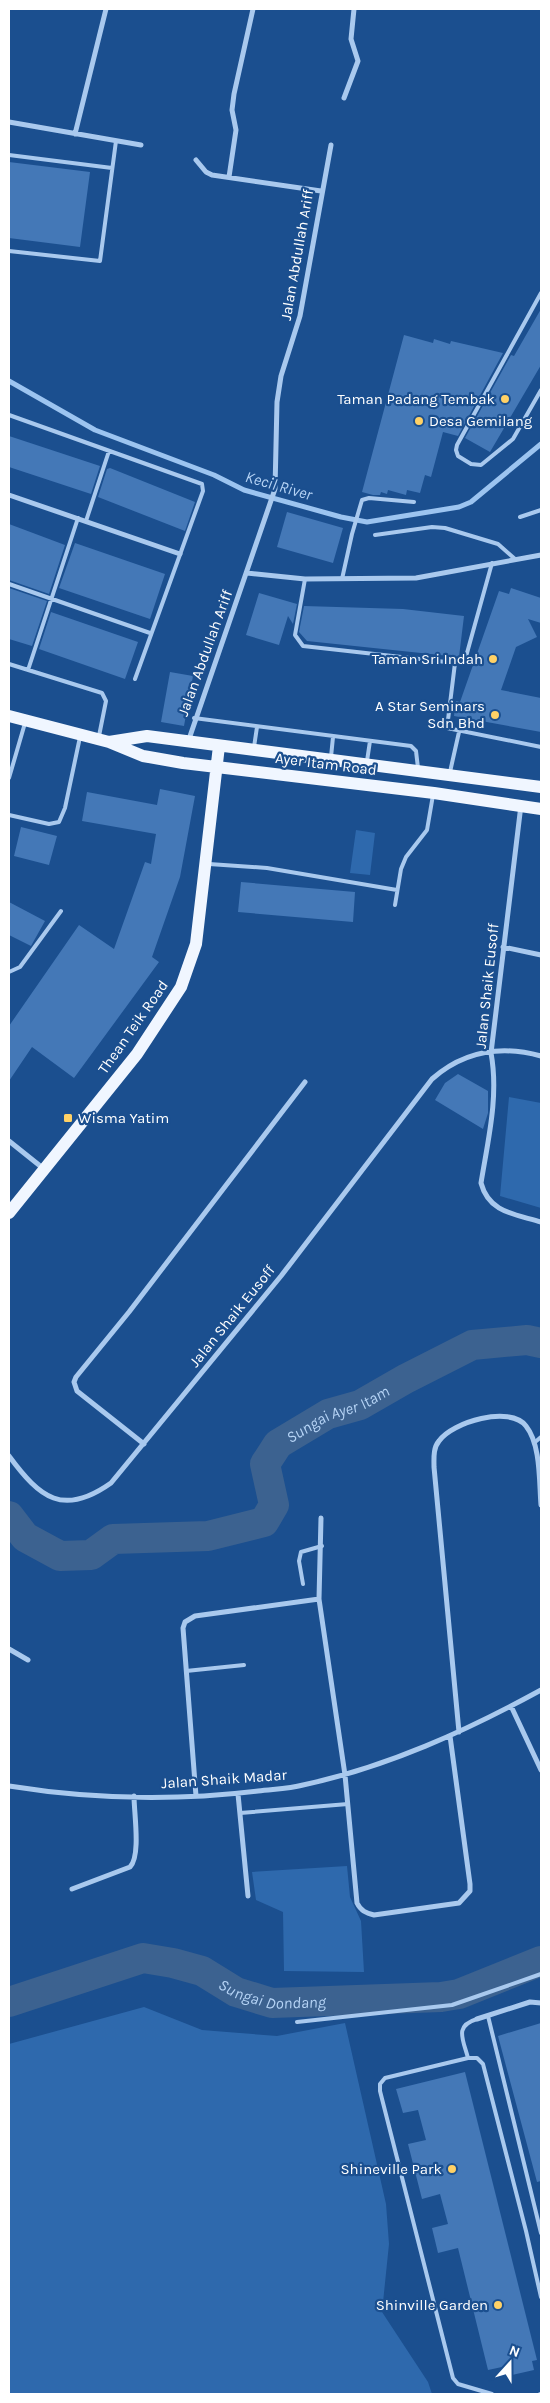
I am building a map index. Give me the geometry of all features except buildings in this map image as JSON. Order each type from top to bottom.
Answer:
[{"type":"main road","name":"Ayer Itam Road","points":[[9,716],[103,740],[143,756],[216,767],[434,793],[541,809]]},
{"type":"main road","name":"Ayer Itam Road","points":[[103,740],[147,736],[541,787]]},
{"type":"main road","name":"Thean Teik Road","points":[[9,1213],[137,1054],[181,987],[196,944],[219,746]]},
{"type":"street","points":[[74,134],[106,9]]},
{"type":"street","points":[[229,177],[236,130],[232,110],[234,94],[253,9]]},
{"type":"street","points":[[344,98],[358,62],[351,38],[354,9]]},
{"type":"street","points":[[9,122],[141,145]]},
{"type":"street","name":"Jalan Abdullah Ariff","points":[[188,742],[194,718],[247,573],[275,489],[281,376],[300,316],[331,145]]},
{"type":"street","points":[[196,160],[206,172],[322,190]]},
{"type":"street","points":[[9,495],[180,554]]},
{"type":"street","points":[[247,573],[305,579],[416,578],[541,555]]},
{"type":"street","name":"Jalan Shaik Eusoff","points":[[521,805],[491,1053],[495,1073],[494,1100],[481,1183],[484,1195],[500,1210],[541,1222]]},
{"type":"street","points":[[503,947],[541,955]]},
{"type":"street","name":"Jalan Shaik Eusoff","points":[[9,1456],[29,1483],[41,1493],[67,1501],[82,1499],[96,1494],[112,1483],[281,1276],[413,1101],[432,1079],[448,1065],[477,1053],[506,1050],[541,1056]]},
{"type":"street","points":[[144,1444],[78,1391],[74,1382],[76,1377],[129,1312],[305,1082]]},
{"type":"street","points":[[9,1141],[44,1169]]},
{"type":"street","points":[[459,1732],[434,1467],[434,1450],[438,1441],[455,1428],[481,1418],[508,1416],[525,1425],[534,1443],[541,1504]]},
{"type":"street","points":[[321,1518],[322,1546],[319,1598],[345,1775],[357,1903],[360,1909],[374,1915],[459,1903],[470,1892],[450,1736]]},
{"type":"street","points":[[196,1796],[183,1628],[189,1618],[319,1598]]},
{"type":"street","points":[[9,1649],[28,1660]]},
{"type":"street","name":"Jalan Shaik Madar","points":[[9,1786],[37,1791],[134,1796],[196,1796],[238,1794],[301,1786],[345,1775],[412,1752],[459,1732],[541,1690]]},
{"type":"street","points":[[511,1706],[541,1770]]},
{"type":"street","points":[[238,1794],[248,1896]]},
{"type":"street","points":[[72,1889],[134,1864],[136,1852],[134,1796]]},
{"type":"street","points":[[477,2019],[530,2002],[541,2004]]},
{"type":"lane","points":[[9,251],[100,261],[116,140]]},
{"type":"lane","points":[[9,155],[112,168]]},
{"type":"lane","points":[[541,293],[457,445],[458,456],[470,464],[481,465],[508,445],[541,390]]},
{"type":"lane","points":[[9,417],[202,484],[203,491],[150,633],[135,679]]},
{"type":"lane","points":[[86,521],[109,451]]},
{"type":"lane","points":[[342,579],[360,503],[366,498],[414,502]]},
{"type":"lane","points":[[520,517],[541,510]]},
{"type":"lane","points":[[28,670],[78,518]]},
{"type":"lane","points":[[375,535],[432,527],[445,528],[498,544],[515,559]]},
{"type":"lane","points":[[305,579],[295,635],[303,646],[455,663],[465,658],[492,563]]},
{"type":"lane","points":[[9,584],[150,633]]},
{"type":"lane","points":[[455,663],[446,726],[450,731],[541,747]]},
{"type":"lane","points":[[9,664],[102,693],[105,696],[106,706],[103,740]]},
{"type":"lane","points":[[194,718],[414,747],[418,771]]},
{"type":"lane","points":[[9,778],[26,721]]},
{"type":"lane","points":[[254,750],[257,727]]},
{"type":"lane","points":[[449,774],[458,732]]},
{"type":"lane","points":[[9,815],[49,824],[59,822],[65,808],[80,735]]},
{"type":"lane","points":[[330,760],[333,737]]},
{"type":"lane","points":[[367,764],[370,741]]},
{"type":"lane","points":[[395,905],[401,869],[406,857],[428,826],[434,793]]},
{"type":"lane","points":[[206,864],[267,868],[397,890]]},
{"type":"lane","points":[[9,972],[20,967],[61,911]]},
{"type":"lane","points":[[534,1443],[541,1438]]},
{"type":"lane","points":[[303,1584],[299,1561],[301,1552],[322,1546]]},
{"type":"lane","points":[[186,1671],[244,1666]]},
{"type":"lane","points":[[240,1813],[348,1804]]},
{"type":"lane","points":[[297,2022],[452,2005],[541,1974]]},
{"type":"lane","points":[[488,2016],[541,2233]]},
{"type":"lane","points":[[468,2058],[462,2027],[466,2022],[477,2019]]},
{"type":"lane","points":[[492,2394],[458,2384],[453,2378],[380,2091],[380,2084],[386,2078],[468,2058],[477,2058],[483,2064],[541,2297]]},
{"type":"shaded area","points":[[356,830],[375,833],[370,875],[350,873]]},
{"type":"shaded area","points":[[509,1097],[541,1103],[541,1208],[500,1196]]},
{"type":"shaded area","points":[[347,1866],[350,1897],[361,1921],[364,1972],[284,1971],[283,1912],[256,1900],[252,1872]]},
{"type":"shaded area","points":[[144,2007],[202,2030],[277,2036],[345,2023],[386,2204],[389,2244],[382,2312],[428,2382],[432,2394],[9,2394],[9,2044]]},
{"type":"waterway","name":"Kecil River","points":[[9,381],[95,430],[214,475],[244,490],[341,517],[367,522],[459,507],[471,502],[541,444]]},
{"type":"waterway","name":"Sungai Ayer Itam","points":[[9,1516],[25,1537],[60,1556],[91,1555],[113,1539],[208,1536],[264,1522],[274,1505],[265,1464],[278,1444],[328,1414],[360,1405],[407,1378],[472,1345],[527,1340],[541,1343]]},
{"type":"waterway","name":"Sungai Dondang","points":[[9,2002],[143,1958],[173,1963],[202,1971],[236,1992],[272,2003],[441,1997],[459,1994],[541,1961]]},
{"type":"place","name":"Taman Padang Tembak","points":[[505,399]]},
{"type":"place","name":"Desa Gemilang","points":[[419,421]]},
{"type":"place","name":"Taman Sri Indah","points":[[493,659]]},
{"type":"place","name":"A Star Seminars Sdn Bhd","points":[[495,715]]},
{"type":"place","name":"Wisma Yatim","points":[[68,1118]]},
{"type":"place","name":"Shineville Park","points":[[452,2169]]},
{"type":"place","name":"Shinville Garden","points":[[498,2305]]}]
